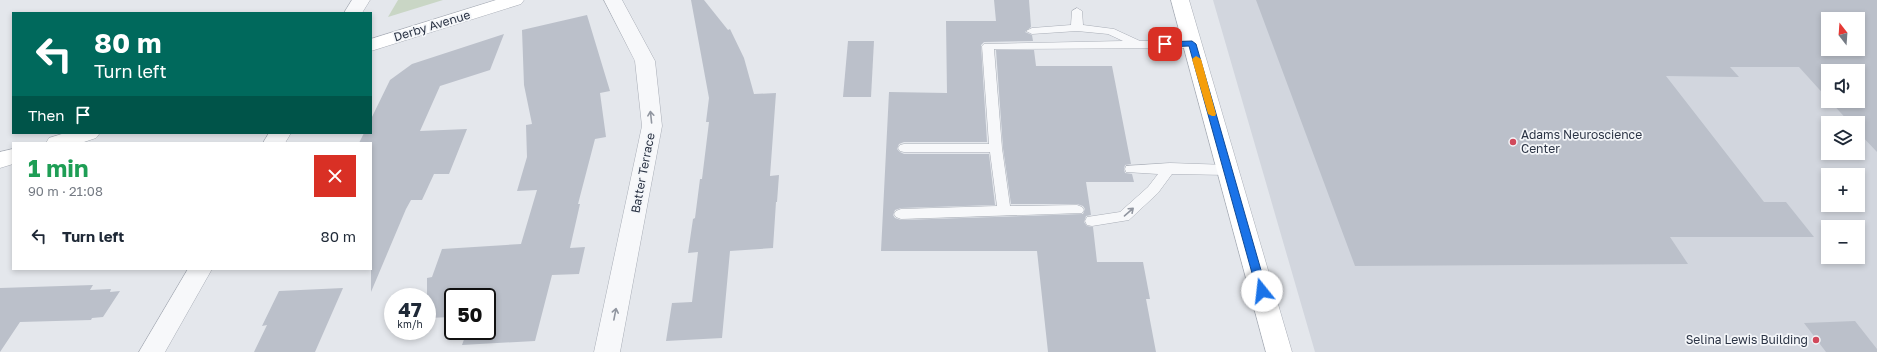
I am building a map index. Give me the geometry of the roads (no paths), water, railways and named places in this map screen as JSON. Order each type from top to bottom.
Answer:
[{"type":"main road","name":"Derby Avenue","points":[[372,45],[516,0]]},
{"type":"main road","points":[[1180,0],[1279,352]]},
{"type":"main road","points":[[60,142],[86,134]]},
{"type":"main road","points":[[0,160],[12,156]]},
{"type":"street","points":[[354,12],[361,0]]},
{"type":"street","name":"Batter Terrace","points":[[607,352],[652,126],[645,61],[613,0]]},
{"type":"street","points":[[152,352],[199,270]]},
{"type":"lane","points":[[1076,11],[1077,28]]},
{"type":"lane","points":[[1032,31],[1077,28],[1110,31],[1140,44]]},
{"type":"lane","points":[[1004,211],[996,148],[988,46],[1192,44]]},
{"type":"lane","points":[[904,148],[996,148]]},
{"type":"lane","points":[[1092,221],[1124,216],[1153,190],[1170,168]]},
{"type":"lane","points":[[1132,169],[1170,168],[1228,170]]},
{"type":"lane","points":[[901,214],[1077,210]]},
{"type":"place","name":"Adams Neuroscience Center","points":[[1513,142]]},
{"type":"place","name":"Selina Lewis Building","points":[[1816,340]]}]
